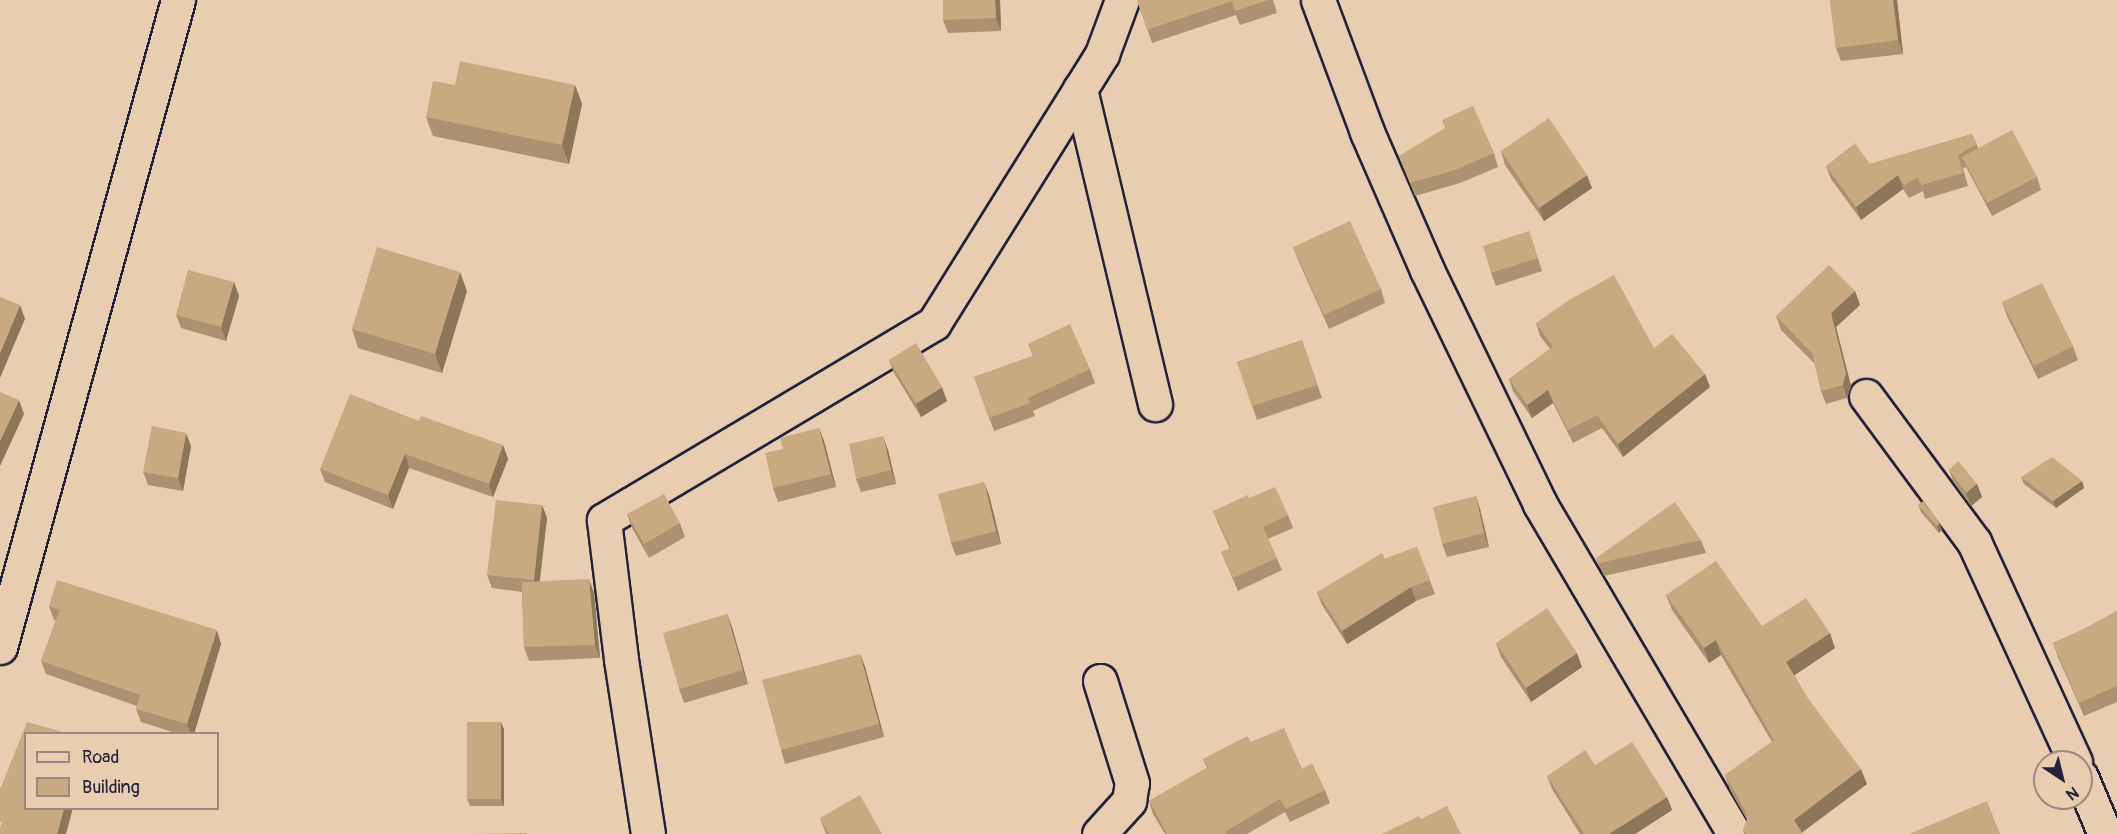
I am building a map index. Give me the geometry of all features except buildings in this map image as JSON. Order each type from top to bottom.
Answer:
[{"type":"street","points":[[0,647],[178,0]]},
{"type":"street","points":[[648,834],[621,659],[604,520],[934,323],[1102,54],[1122,0]]},
{"type":"street","points":[[1318,0],[1367,132],[1427,270],[1540,504],[1734,834]]},
{"type":"street","points":[[1080,89],[1155,404]]},
{"type":"street","points":[[1866,396],[1974,542],[2069,750]]},
{"type":"street","points":[[1099,834],[1129,801],[1132,783],[1100,681]]},
{"type":"street","points":[[2093,806],[2105,834]]}]
